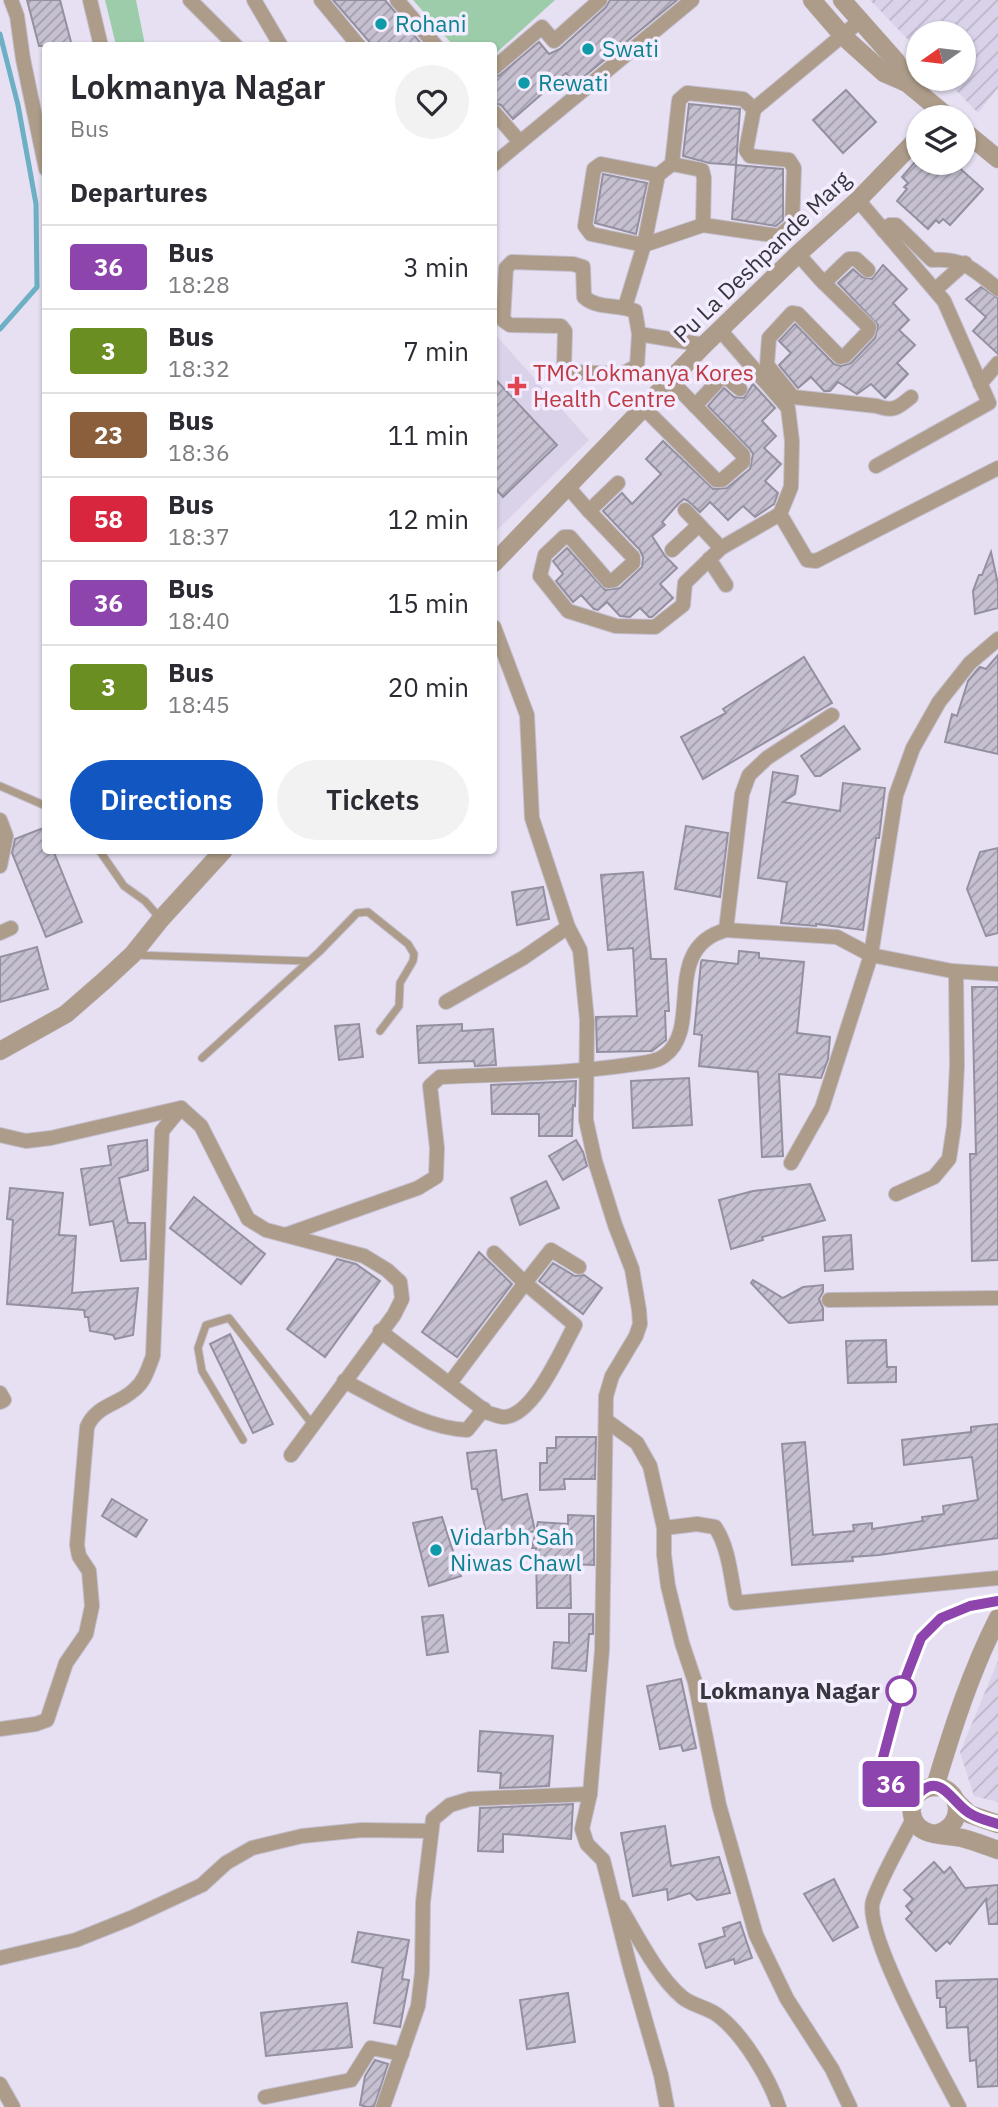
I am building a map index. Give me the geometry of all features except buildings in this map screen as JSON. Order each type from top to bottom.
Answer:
[{"type":"street","points":[[11,0],[17,16],[42,150]]},
{"type":"street","points":[[90,0],[100,42]]},
{"type":"street","points":[[190,0],[232,42]]},
{"type":"street","points":[[254,0],[279,42]]},
{"type":"street","points":[[321,0],[356,42]]},
{"type":"street","points":[[397,0],[433,42]]},
{"type":"street","points":[[497,65],[542,27],[554,41],[600,0]]},
{"type":"street","points":[[497,161],[692,0]]},
{"type":"street","points":[[812,0],[844,37],[884,73],[906,83]]},
{"type":"street","points":[[842,0],[896,61],[906,81]]},
{"type":"street","points":[[779,236],[792,225],[794,168],[789,160],[750,156],[746,150],[754,109],[844,37],[861,20]]},
{"type":"street","points":[[916,91],[931,105]]},
{"type":"street","points":[[625,307],[644,245],[658,175],[672,164],[680,100],[687,93],[743,99],[754,109]]},
{"type":"street","points":[[497,115],[520,142]]},
{"type":"street","points":[[976,140],[997,155]]},
{"type":"street","name":"Pu La Deshpande Marg","points":[[497,560],[704,345],[858,200],[906,150]]},
{"type":"street","points":[[658,175],[601,164],[594,169],[585,226],[591,234],[644,245],[703,225],[779,236],[869,327],[868,332],[841,357],[798,314],[792,313],[769,338],[767,365],[793,397],[877,406],[888,410],[895,410],[911,397]]},
{"type":"street","points":[[672,164],[702,170],[703,225]]},
{"type":"street","points":[[858,200],[944,300],[980,384],[994,405],[876,466]]},
{"type":"street","points":[[884,230],[890,225],[896,225],[932,260],[948,259],[965,263],[998,289]]},
{"type":"street","points":[[824,283],[849,259],[856,259],[867,270]]},
{"type":"street","points":[[512,262],[573,264],[583,267],[584,297],[592,304],[625,307],[635,311],[639,334],[638,366],[622,374],[572,372],[564,368],[565,331],[562,326],[510,324],[503,320],[506,268],[512,262]]},
{"type":"street","points":[[936,289],[965,263]]},
{"type":"street","points":[[567,486],[633,557],[633,563],[614,580],[608,581],[570,537],[564,537],[545,555],[540,576],[568,611],[616,626],[654,627],[683,605],[685,583],[721,548],[780,514],[791,487],[792,441],[788,408],[720,330]]},
{"type":"street","points":[[639,334],[704,345]]},
{"type":"street","points":[[980,384],[998,363]]},
{"type":"street","points":[[695,407],[720,379],[727,378],[740,389]]},
{"type":"street","points":[[643,408],[716,480],[722,480],[743,462],[743,455],[670,380]]},
{"type":"street","points":[[780,514],[807,560],[816,561],[998,468]]},
{"type":"street","points":[[589,511],[618,484]]},
{"type":"street","points":[[685,510],[721,548]]},
{"type":"street","points":[[672,550],[699,525]]},
{"type":"street","points":[[709,559],[726,585]]},
{"type":"street","points":[[497,634],[527,715],[532,818],[568,927],[580,950],[587,1020],[586,1120],[594,1161],[632,1269],[640,1324],[636,1336],[612,1376],[606,1396],[601,1650],[590,1794],[582,1829],[587,1844],[603,1860],[661,2075],[667,2107]]},
{"type":"street","points":[[791,1163],[822,1108],[871,955],[896,795],[913,748],[939,702],[970,663],[998,639]]},
{"type":"street","points":[[726,930],[742,794],[749,775],[767,758],[832,715]]},
{"type":"street","points":[[0,820],[6,836],[0,866]]},
{"type":"street","points":[[0,1051],[66,1014],[133,954],[220,854]]},
{"type":"street","points":[[446,1002],[523,958],[568,927]]},
{"type":"street","points":[[285,1235],[418,1188],[436,1177],[437,1148],[430,1086],[440,1077],[588,1071],[649,1062],[665,1056],[678,1037],[689,963],[711,934],[726,930],[837,937],[871,955],[952,971],[998,974]]},
{"type":"street","points":[[896,1194],[934,1177],[950,1159],[957,1065],[956,973],[952,971]]},
{"type":"street","points":[[181,1108],[201,1126],[248,1219],[267,1230],[364,1256],[387,1270],[400,1282],[402,1299],[394,1315],[291,1455]]},
{"type":"street","points":[[0,1135],[26,1141],[51,1138],[181,1108]]},
{"type":"street","points":[[0,1729],[47,1720],[66,1663],[86,1634],[92,1606],[92,1590],[89,1571],[79,1556],[77,1526],[87,1427],[91,1416],[133,1391],[144,1379],[153,1356],[162,1131],[181,1108]]},
{"type":"street","points":[[450,1383],[551,1250],[579,1267]]},
{"type":"street","points":[[380,1331],[484,1409],[503,1417],[517,1413],[538,1391],[575,1325],[494,1254]]},
{"type":"street","points":[[829,1300],[998,1298]]},
{"type":"street","points":[[344,1381],[411,1416],[455,1429],[467,1430],[484,1409]]},
{"type":"street","points":[[0,1393],[4,1400],[0,1402]]},
{"type":"street","points":[[607,1421],[637,1443],[650,1466],[664,1528],[668,1586],[695,1682],[719,1805],[756,1935],[787,2000],[832,2069],[850,2107]]},
{"type":"street","points":[[664,1528],[697,1524],[715,1527],[725,1550],[736,1603],[998,1578]]},
{"type":"street","points":[[935,1787],[981,1654],[998,1618]]},
{"type":"street","points":[[959,2107],[894,1980],[875,1929],[872,1903],[925,1789],[944,1789],[969,1814],[998,1824]]},
{"type":"street","points":[[383,2107],[418,2006],[422,1973],[423,1902],[433,1819],[450,1805],[470,1798],[590,1794]]},
{"type":"street","points":[[934,1834],[951,1827],[956,1820],[956,1801]]},
{"type":"street","points":[[913,1810],[918,1827],[934,1834],[962,1838],[998,1850]]},
{"type":"street","points":[[0,1958],[76,1940],[131,1918],[202,1885],[226,1863],[253,1848],[302,1836],[350,1832],[431,1831]]},
{"type":"street","points":[[612,1895],[671,1985],[683,1998],[721,2017],[751,2053],[771,2085],[779,2107]]},
{"type":"street","points":[[265,2096],[351,2080],[371,2048],[402,2054]]},
{"type":"street","points":[[0,2084],[13,2107]]},
{"type":"lane","points":[[0,786],[42,804]]},
{"type":"lane","points":[[102,854],[124,886],[145,901],[161,919]]},
{"type":"lane","points":[[202,1058],[357,913],[368,912],[408,944],[414,954],[413,961],[400,983],[399,1006],[380,1031]]},
{"type":"lane","points":[[133,954],[308,961]]},
{"type":"lane","points":[[243,1440],[202,1371],[198,1348],[206,1325],[229,1318],[312,1424]]},
{"type":"lane","points":[[913,1810],[886,1780],[881,1765],[901,1690],[921,1638],[947,1615],[970,1606],[998,1601]]},
{"type":"shaded area","points":[[870,0],[998,0],[998,88],[978,113],[976,105],[970,105],[957,91],[976,91],[976,21],[906,21],[906,37]]},
{"type":"shaded area","name":"TMC Lokmanya Kores Health Centre","points":[[497,336],[589,440],[497,530]]},
{"type":"shaded area","points":[[998,1661],[998,1802],[974,1796],[960,1752]]},
{"type":"green space","points":[[105,0],[136,0],[144,42],[115,42]]},
{"type":"green space","points":[[413,0],[555,0],[497,52],[497,42],[450,42]]},
{"type":"waterway","points":[[0,34],[18,105],[36,204],[37,287],[0,329]]},
{"type":"bus line","name":"36","points":[[998,1601],[970,1606],[941,1618],[921,1638],[901,1690],[881,1765],[886,1780],[913,1801],[918,1793],[925,1789],[944,1789],[969,1814],[998,1824]]},
{"type":"place","name":"Rohani","points":[[381,24]]},
{"type":"place","name":"Swati","points":[[588,49]]},
{"type":"place","name":"Rewati","points":[[524,83]]},
{"type":"place","name":"TMC Lokmanya Kores Health Centre","points":[[517,386]]},
{"type":"place","name":"Vidarbh Sah Niwas Chawl","points":[[436,1550]]},
{"type":"place","name":"Lokmanya Nagar","points":[[901,1691]]}]
